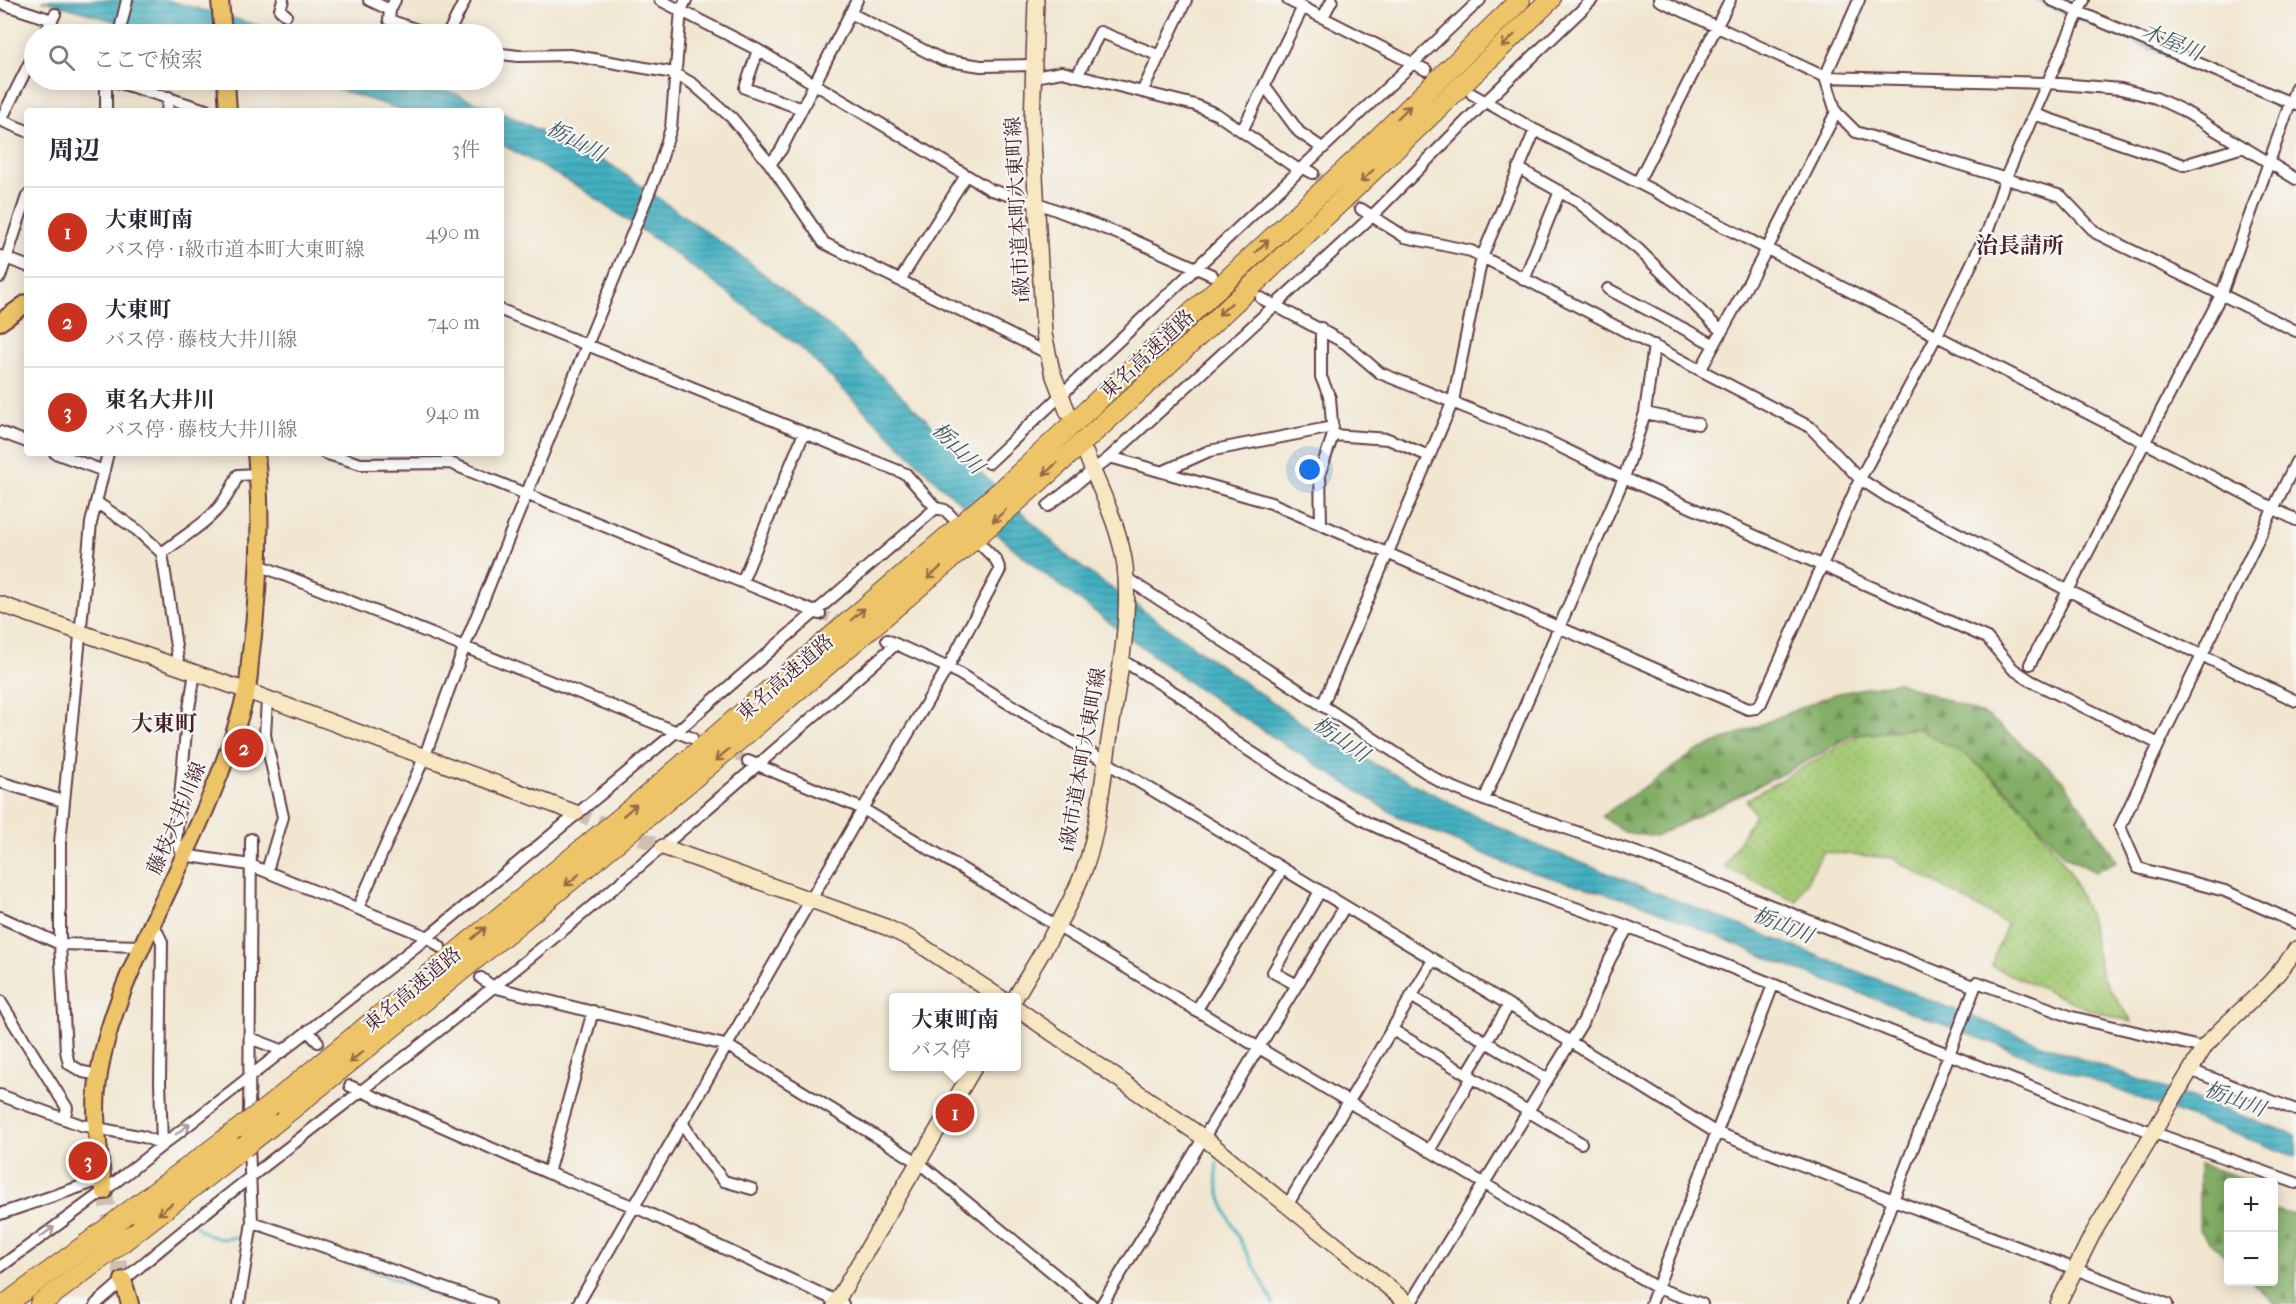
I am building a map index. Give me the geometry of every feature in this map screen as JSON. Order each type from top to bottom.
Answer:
[{"type":"highway","name":"東名高速道路","points":[[1012,492],[1520,0]]},
{"type":"highway","name":"東名高速道路","points":[[40,1304],[272,1125],[642,822],[1308,232],[1550,0]]},
{"type":"highway","name":"東名高速道路","points":[[6,1304],[272,1104],[969,530]]},
{"type":"main road","points":[[220,0],[222,24]]},
{"type":"main road","points":[[227,90],[228,108]]},
{"type":"main road","points":[[0,321],[24,305]]},
{"type":"main road","points":[[0,333],[24,317]]},
{"type":"main road","name":"藤枝大井川線","points":[[103,1185],[96,1128],[99,1075],[106,1040],[142,946],[209,797],[247,691],[257,622],[259,565],[256,456]]},
{"type":"main road","points":[[123,1280],[130,1304]]},
{"type":"street","points":[[121,24],[127,0]]},
{"type":"street","points":[[283,0],[280,9],[286,15]]},
{"type":"street","points":[[369,0],[392,5],[389,20],[401,24]]},
{"type":"street","points":[[453,24],[465,0]]},
{"type":"street","points":[[660,0],[758,50],[965,177],[991,190],[1036,203],[1124,236],[1212,275]]},
{"type":"street","points":[[358,908],[424,758],[465,645],[657,173],[671,128],[681,10],[686,0]]},
{"type":"street","points":[[770,164],[781,150],[857,0]]},
{"type":"street","name":"1級市道本町大東町線","points":[[1036,0],[1032,123],[1047,353],[1068,414]]},
{"type":"street","points":[[1142,92],[1186,0]]},
{"type":"street","points":[[1288,0],[1426,70]]},
{"type":"street","points":[[1323,18],[1332,0]]},
{"type":"street","points":[[989,463],[1480,0]]},
{"type":"street","points":[[1048,506],[1110,457],[1371,217],[1484,102],[1592,0]]},
{"type":"street","points":[[1659,0],[1825,77],[2048,83],[2121,89],[2156,98],[2296,178]]},
{"type":"street","points":[[1638,182],[1731,0]]},
{"type":"street","points":[[1859,0],[1825,77],[1836,112],[1856,132],[2061,196],[2096,232],[2296,331]]},
{"type":"street","points":[[2051,0],[2078,15],[2290,106]]},
{"type":"street","points":[[1110,457],[1271,503],[1748,710],[1756,708],[1761,703],[1860,479],[1937,335],[1988,230],[2006,177],[2084,0]]},
{"type":"street","points":[[0,3],[53,17],[50,24]]},
{"type":"street","points":[[1242,131],[1303,7]]},
{"type":"street","points":[[850,13],[943,60],[981,66],[1062,72],[1195,105],[1218,115],[1300,168],[1313,173]]},
{"type":"street","points":[[1077,76],[1100,32],[1160,56]]},
{"type":"street","points":[[758,50],[745,88],[802,109]]},
{"type":"street","points":[[504,53],[582,56],[674,73],[693,84],[732,118],[770,164],[825,243],[1047,353]]},
{"type":"street","points":[[24,74],[1,120],[24,130]]},
{"type":"street","points":[[1265,86],[1299,132],[1322,148]]},
{"type":"street","points":[[2030,664],[2222,294],[2267,162],[2296,87]]},
{"type":"street","points":[[106,108],[108,90]]},
{"type":"street","points":[[144,90],[200,108]]},
{"type":"street","points":[[1472,94],[1535,130],[2296,520]]},
{"type":"street","points":[[167,108],[169,97]]},
{"type":"street","points":[[1701,369],[1767,249],[1836,112]]},
{"type":"street","points":[[2034,114],[2184,165],[2242,147]]},
{"type":"street","points":[[1322,706],[1453,401],[1482,256],[1535,130]]},
{"type":"street","points":[[1518,168],[1560,191],[1638,249],[1721,331]]},
{"type":"street","points":[[900,280],[965,177]]},
{"type":"street","points":[[1524,280],[1560,191]]},
{"type":"street","points":[[0,277],[3,257],[24,204]]},
{"type":"street","points":[[1361,210],[1405,237],[1461,248],[1482,256],[1524,280],[1701,369],[1810,427],[1860,479],[1888,497],[2067,590],[2296,701]]},
{"type":"street","points":[[3,257],[24,265]]},
{"type":"street","points":[[1608,289],[1713,344]]},
{"type":"street","points":[[1261,298],[1321,328],[1345,343],[1380,373],[1544,440],[1624,478],[1988,638],[2013,669],[2031,681],[2159,744]]},
{"type":"street","points":[[504,311],[906,474],[936,508],[945,510],[969,530],[996,560],[1000,570],[948,667],[862,809],[812,900],[578,1304]]},
{"type":"street","points":[[1321,328],[1321,376],[1330,399],[1333,431],[1320,473],[1321,524]]},
{"type":"street","points":[[1484,800],[1624,478],[1645,413],[1654,345]]},
{"type":"street","points":[[1645,413],[1698,424]]},
{"type":"street","points":[[1162,472],[1209,451],[1333,431],[1388,439],[1429,456]]},
{"type":"street","points":[[0,432],[24,441]]},
{"type":"street","points":[[742,582],[804,433]]},
{"type":"street","name":"1級市道本町大東町線","points":[[1018,993],[1056,927],[1087,860],[1099,812],[1120,657],[1126,581],[1116,529],[1086,454]]},
{"type":"street","points":[[63,456],[104,471]]},
{"type":"street","points":[[99,1075],[83,1072],[69,1064],[62,1004],[60,843],[80,633],[96,502],[107,456]]},
{"type":"street","points":[[346,457],[361,464],[450,463],[818,613]]},
{"type":"street","points":[[2296,462],[2120,827],[2138,868],[2224,891],[2296,923]]},
{"type":"street","points":[[162,553],[213,517],[228,499],[238,475],[258,474]]},
{"type":"street","points":[[96,502],[137,530],[162,553],[179,667]]},
{"type":"street","points":[[0,1267],[103,1185],[250,1078],[428,937],[818,613],[936,508]]},
{"type":"street","points":[[259,565],[465,645],[692,738]]},
{"type":"street","points":[[1126,581],[1442,783],[1484,800],[1649,857],[1975,987]]},
{"type":"street","points":[[0,604],[247,691],[576,813]]},
{"type":"street","points":[[96,1304],[248,1178],[361,1093],[493,987],[663,846],[753,763],[891,642],[948,667],[1319,893],[1569,1041],[1715,1132],[1891,1201],[2167,1304]]},
{"type":"street","points":[[1120,657],[1185,699],[1234,741],[1307,788],[1370,824],[1491,879],[1628,927],[2154,1134],[2296,1183]]},
{"type":"street","points":[[195,673],[187,720],[176,841],[183,855],[250,865],[267,871],[428,937],[440,947]]},
{"type":"street","points":[[267,700],[264,723],[283,817],[267,871]]},
{"type":"street","points":[[753,763],[862,809],[1657,1288],[1702,1304]]},
{"type":"street","points":[[0,783],[63,801]]},
{"type":"street","points":[[239,1304],[252,1222],[248,1178],[251,839]]},
{"type":"street","points":[[663,846],[914,940],[994,993]]},
{"type":"street","points":[[1196,1011],[1282,870]]},
{"type":"street","points":[[1296,985],[1273,972],[1319,893]]},
{"type":"street","points":[[1102,1304],[1344,908]]},
{"type":"street","points":[[0,917],[60,944],[142,946]]},
{"type":"street","points":[[153,923],[162,942],[160,1081],[162,1144]]},
{"type":"street","points":[[1021,1011],[1204,1138],[1410,1304],[1569,1041],[1584,1020],[1610,959],[1628,927]]},
{"type":"street","points":[[2058,1304],[2073,1268],[2204,1048],[2227,1022],[2257,999],[2279,975],[2296,949]]},
{"type":"street","points":[[1288,1204],[1433,960]]},
{"type":"street","points":[[481,978],[493,987],[728,1046],[918,1162],[1091,1304]]},
{"type":"street","points":[[1853,1304],[1977,982],[2072,1017],[2204,1048]]},
{"type":"street","points":[[1651,1304],[1773,985]]},
{"type":"street","points":[[1411,996],[1547,1078]]},
{"type":"street","points":[[0,1000],[67,1108],[64,1119]]},
{"type":"street","points":[[1429,1150],[1486,1042],[1509,1005]]},
{"type":"street","points":[[548,1173],[593,1011]]},
{"type":"street","points":[[1391,1029],[1581,1143]]},
{"type":"street","points":[[308,1031],[318,1042]]},
{"type":"street","points":[[250,1038],[284,1051]]},
{"type":"street","points":[[2190,1070],[2245,1093],[2296,1110]]},
{"type":"street","points":[[350,1086],[361,1093],[548,1173],[635,1207],[838,1303],[972,1071]]},
{"type":"street","points":[[0,1095],[64,1119],[144,1137],[162,1144]]},
{"type":"street","points":[[683,1124],[705,1158],[724,1181],[752,1189]]},
{"type":"street","points":[[0,1214],[103,1185]]},
{"type":"street","points":[[252,1222],[490,1304]]},
{"type":"green space","points":[[1898,682],[1988,716],[2063,780],[2117,861],[2095,872],[2065,856],[2011,793],[1969,757],[1917,728],[1853,735],[1794,768],[1655,837],[1624,832],[1602,816],[1697,751],[1834,694]]},
{"type":"green space","points":[[1917,728],[1963,753],[1990,775],[2029,814],[2069,870],[2089,916],[2102,977],[2132,1022],[2088,1009],[1991,966],[2007,924],[1892,858],[1823,852],[1796,901],[1724,867],[1755,814],[1746,800],[1859,735]]},
{"type":"green space","points":[[2199,1164],[2242,1178],[2224,1178],[2224,1255],[2199,1230]]},
{"type":"green space","points":[[2278,1211],[2296,1215],[2296,1304],[2276,1304],[2256,1286],[2278,1286]]},
{"type":"water","points":[[42,0],[167,0],[253,24],[125,24]]},
{"type":"water","points":[[340,90],[445,90],[491,108],[396,108]]},
{"type":"water","points":[[504,113],[611,165],[745,259],[837,333],[1069,558],[1321,737],[1526,841],[2067,1054],[2296,1135],[2296,1157],[1782,964],[1645,905],[1512,866],[1397,816],[1198,689],[1038,569],[941,486],[800,347],[663,245],[579,187],[504,146]]},
{"type":"waterway","name":"木屋川","points":[[2037,0],[2074,16]]},
{"type":"waterway","name":"木屋川","points":[[2080,18],[2296,111]]},
{"type":"waterway","points":[[1217,1164],[1217,1179],[1228,1216],[1273,1304]]},
{"type":"waterway","points":[[195,1225],[214,1237],[226,1239],[248,1234]]},
{"type":"waterway","points":[[254,1232],[283,1238]]},
{"type":"waterway","points":[[323,1252],[462,1304]]},
{"type":"tunnel","points":[[1313,173],[1361,209]]},
{"type":"tunnel","points":[[820,614],[848,625]]},
{"type":"tunnel","points":[[723,750],[748,761]]},
{"type":"tunnel","points":[[576,813],[663,847]]},
{"type":"tunnel","points":[[104,1191],[123,1280]]},
{"type":"place","name":"大東町","points":[[244,748]]},
{"type":"place","name":"大東町南","points":[[955,1113]]},
{"type":"place","name":"東名大井川","points":[[88,1161]]},
{"type":"district","name":"治長請所","points":[[2020,245]]},
{"type":"district","name":"大東町","points":[[164,723]]},
{"type":"water label","name":"栃山川","points":[[576,141]]},
{"type":"water label","name":"栃山川","points":[[958,448]]},
{"type":"water label","name":"栃山川","points":[[1341,739]]},
{"type":"water label","name":"栃山川","points":[[1783,925]]},
{"type":"water label","name":"栃山川","points":[[2235,1099]]}]
